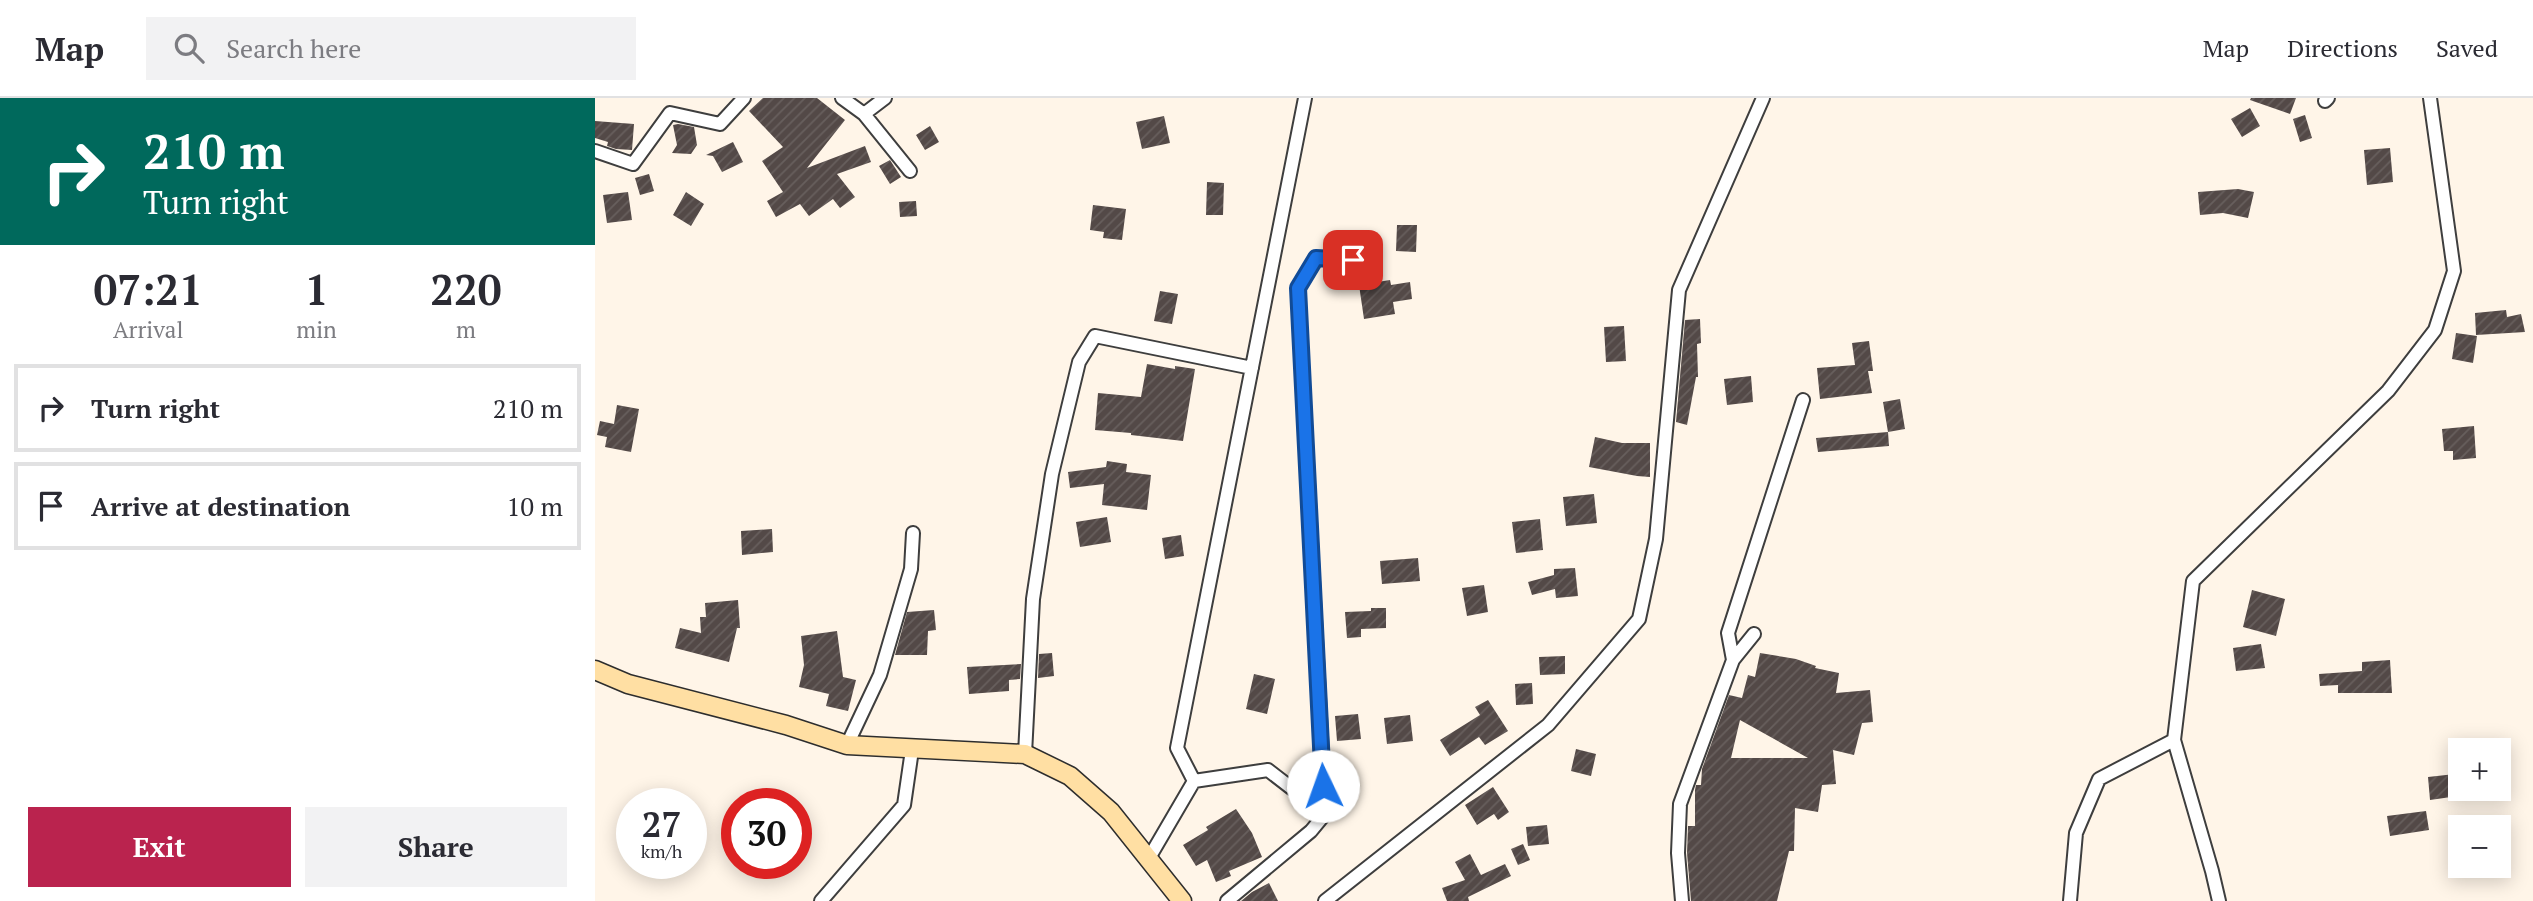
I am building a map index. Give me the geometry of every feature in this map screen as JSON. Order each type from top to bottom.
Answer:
[{"type":"main road","points":[[595,670],[628,684],[786,725],[847,746],[1025,754],[1070,776],[1111,812],[1182,901]]},
{"type":"street","points":[[595,151],[633,164],[670,113],[720,124],[744,98]]},
{"type":"street","points":[[842,98],[865,114],[910,171]]},
{"type":"street","points":[[865,114],[884,98]]},
{"type":"street","points":[[1194,781],[1177,748],[1305,98]]},
{"type":"street","points":[[1325,901],[1548,725],[1639,619],[1657,539],[1679,290],[1763,98]]},
{"type":"street","points":[[2219,901],[2213,871],[2174,740],[2193,581],[2388,391],[2435,330],[2454,271],[2430,98]]},
{"type":"street","points":[[1227,901],[1311,831],[1325,814],[1298,288],[1316,258],[1353,260]]},
{"type":"street","points":[[1025,754],[1033,599],[1052,474],[1079,362],[1095,336],[1252,368]]},
{"type":"street","points":[[1733,660],[1728,633],[1803,400]]},
{"type":"street","points":[[847,746],[880,675],[911,569],[913,533]]},
{"type":"street","points":[[1682,901],[1678,853],[1680,804],[1733,660],[1754,634]]},
{"type":"street","points":[[2070,901],[2077,833],[2099,779],[2174,740]]},
{"type":"street","points":[[821,901],[904,805],[912,750]]},
{"type":"street","points":[[1194,781],[1268,769],[1325,814]]},
{"type":"street","points":[[1149,858],[1194,781]]},
{"type":"building","points":[[763,98],[817,98],[845,120],[807,168],[865,146],[871,162],[837,174],[855,197],[840,208],[833,199],[809,216],[800,204],[776,217],[767,201],[783,192],[762,161],[783,147],[749,111]]},
{"type":"building","points":[[2296,98],[2290,114],[2250,100]]},
{"type":"building","points":[[2250,108],[2260,126],[2242,137],[2231,119]]},
{"type":"building","points":[[2305,115],[2312,138],[2300,142],[2293,119]]},
{"type":"building","points":[[1164,116],[1170,143],[1142,149],[1136,122]]},
{"type":"building","points":[[595,121],[634,124],[632,150],[616,149],[607,146],[608,142],[595,138]]},
{"type":"building","points":[[673,125],[694,127],[697,145],[691,154],[672,153],[677,145]]},
{"type":"building","points":[[930,126],[939,142],[925,150],[916,135]]},
{"type":"building","points":[[733,142],[743,162],[722,172],[713,156],[706,155]]},
{"type":"building","points":[[2390,148],[2393,182],[2367,185],[2364,150]]},
{"type":"building","points":[[890,160],[901,177],[890,184],[879,166]]},
{"type":"building","points":[[649,174],[654,191],[640,195],[635,178]]},
{"type":"building","points":[[1207,182],[1224,183],[1223,215],[1206,215]]},
{"type":"building","points":[[2238,189],[2254,192],[2248,218],[2223,213],[2200,215],[2198,192]]},
{"type":"building","points":[[628,192],[632,220],[607,223],[603,195]]},
{"type":"building","points":[[686,192],[704,204],[691,226],[673,215]]},
{"type":"building","points":[[916,201],[917,216],[900,217],[899,202]]},
{"type":"building","points":[[1093,205],[1126,209],[1122,240],[1103,238],[1104,232],[1090,230]]},
{"type":"building","points":[[1397,225],[1417,225],[1416,252],[1396,251]]},
{"type":"building","points":[[1390,280],[1391,285],[1410,282],[1412,299],[1393,302],[1395,314],[1364,319],[1359,285]]},
{"type":"building","points":[[1160,291],[1178,294],[1172,324],[1154,321]]},
{"type":"building","points":[[2506,310],[2507,317],[2521,314],[2525,332],[2476,335],[2475,313]]},
{"type":"building","points":[[1700,319],[1701,343],[1697,344],[1698,377],[1687,425],[1676,422],[1685,320]]},
{"type":"building","points":[[1624,326],[1626,361],[1606,362],[1604,327]]},
{"type":"building","points":[[2456,333],[2477,336],[2473,363],[2452,359]]},
{"type":"building","points":[[1869,341],[1873,371],[1868,371],[1872,393],[1820,399],[1817,368],[1855,365],[1852,343]]},
{"type":"building","points":[[1147,364],[1195,369],[1183,441],[1095,430],[1098,393],[1141,397]]},
{"type":"building","points":[[1751,376],[1753,402],[1727,405],[1724,379]]},
{"type":"building","points":[[1900,399],[1905,429],[1888,432],[1883,402]]},
{"type":"building","points":[[617,405],[639,409],[631,452],[605,447],[607,437],[597,435],[600,421],[614,424]]},
{"type":"building","points":[[2474,426],[2476,458],[2453,460],[2453,451],[2444,451],[2442,429]]},
{"type":"building","points":[[1888,432],[1889,446],[1818,452],[1816,438]]},
{"type":"building","points":[[1595,437],[1622,443],[1650,443],[1650,477],[1589,467]]},
{"type":"building","points":[[1107,461],[1127,464],[1126,472],[1151,475],[1147,510],[1102,505],[1104,484],[1070,488],[1068,472],[1106,467]]},
{"type":"building","points":[[1594,494],[1597,523],[1566,526],[1563,497]]},
{"type":"building","points":[[1107,517],[1111,542],[1080,547],[1076,522]]},
{"type":"building","points":[[1540,519],[1543,550],[1516,553],[1512,522]]},
{"type":"building","points":[[772,529],[773,552],[742,555],[741,531]]},
{"type":"building","points":[[1181,535],[1184,556],[1165,559],[1162,538]]},
{"type":"building","points":[[1418,558],[1420,581],[1382,584],[1380,561]]},
{"type":"building","points":[[1575,568],[1578,596],[1556,598],[1555,589],[1532,595],[1528,582],[1554,575],[1554,569]]},
{"type":"building","points":[[1484,585],[1488,612],[1467,616],[1462,588]]},
{"type":"building","points":[[2252,590],[2285,599],[2276,636],[2243,627]]},
{"type":"building","points":[[738,600],[740,628],[737,628],[729,662],[675,648],[680,628],[701,633],[700,617],[706,617],[705,603]]},
{"type":"building","points":[[1371,608],[1386,608],[1386,628],[1361,629],[1361,637],[1347,638],[1345,612],[1371,611]]},
{"type":"building","points":[[934,610],[936,630],[928,631],[927,655],[895,655],[907,612]]},
{"type":"building","points":[[837,631],[843,677],[856,680],[848,711],[826,706],[829,694],[799,687],[804,665],[801,636]]},
{"type":"building","points":[[2261,644],[2265,668],[2236,671],[2233,648]]},
{"type":"building","points":[[1052,653],[1054,676],[1038,678],[1039,654]]},
{"type":"building","points":[[1760,653],[1796,659],[1816,666],[1815,668],[1839,673],[1836,693],[1870,690],[1873,722],[1862,723],[1854,755],[1833,750],[1836,784],[1822,785],[1818,812],[1795,808],[1794,851],[1789,851],[1777,901],[1691,901],[1688,826],[1695,826],[1696,785],[1701,785],[1702,769],[1729,695],[1742,698],[1748,675],[1755,677]],"holes":[[[1740,720],[1808,758],[1731,758]]]},
{"type":"building","points":[[1565,656],[1565,674],[1540,675],[1539,657]]},
{"type":"building","points":[[2390,660],[2392,693],[2338,693],[2338,685],[2320,686],[2319,674],[2362,671],[2362,662]]},
{"type":"building","points":[[1021,664],[1020,679],[1009,680],[1009,691],[969,694],[967,667]]},
{"type":"building","points":[[1254,674],[1275,679],[1267,714],[1246,709]]},
{"type":"building","points":[[1532,683],[1533,704],[1516,705],[1515,684]]},
{"type":"building","points":[[1488,700],[1508,731],[1485,745],[1479,737],[1450,756],[1440,740],[1480,715],[1475,707]]},
{"type":"building","points":[[1358,714],[1361,739],[1337,741],[1335,716]]},
{"type":"building","points":[[1410,715],[1413,741],[1387,744],[1384,718]]},
{"type":"building","points":[[1576,749],[1596,754],[1591,776],[1571,771]]},
{"type":"building","points":[[2448,775],[2448,797],[2430,800],[2428,777]]},
{"type":"building","points":[[1493,787],[1509,812],[1498,820],[1494,814],[1477,825],[1465,805]]},
{"type":"building","points":[[1236,809],[1252,833],[1262,857],[1229,871],[1231,876],[1216,882],[1207,860],[1196,866],[1183,845]]},
{"type":"building","points":[[2426,811],[2429,830],[2390,836],[2387,816]]},
{"type":"building","points":[[1547,825],[1549,844],[1528,846],[1526,827]]},
{"type":"building","points":[[1523,844],[1530,860],[1518,865],[1511,849]]},
{"type":"building","points":[[1470,854],[1481,875],[1505,864],[1511,876],[1468,897],[1469,901],[1447,901],[1442,888],[1465,880],[1455,862]]},
{"type":"building","points":[[1269,883],[1278,901],[1241,901],[1252,892]]},
{"type":"route","points":[[1323,786],[1298,288],[1316,258],[1353,260]]}]
